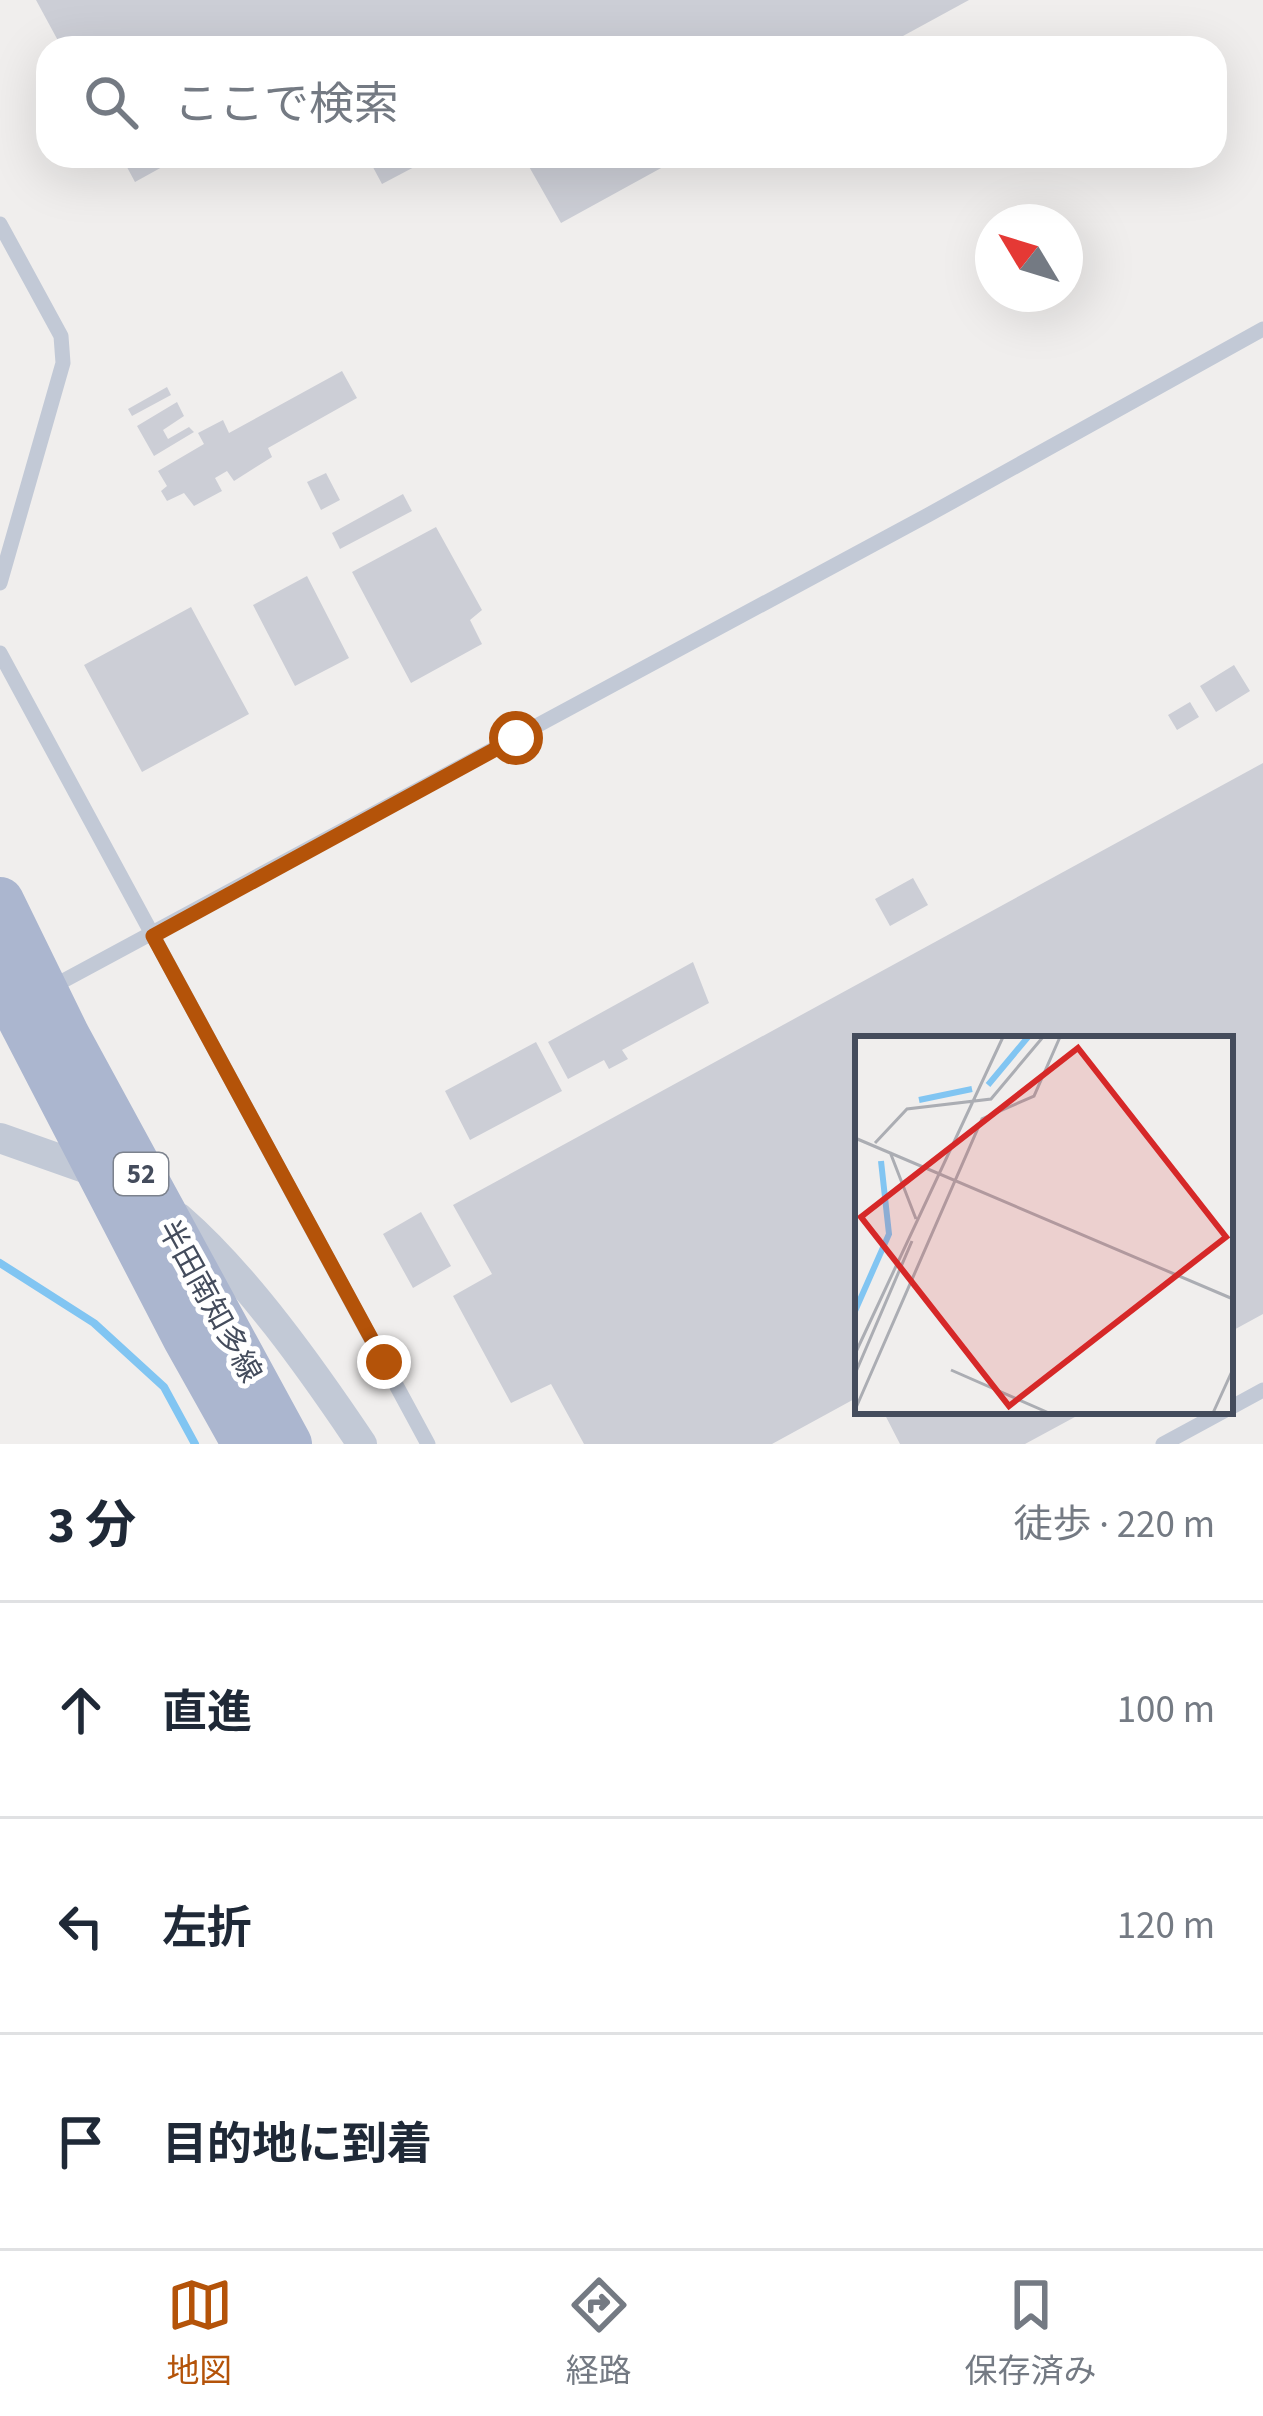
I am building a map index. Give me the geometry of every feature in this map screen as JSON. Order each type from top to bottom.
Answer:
[{"type":"main road","name":"半田南知多線","points":[[0,901],[77,1056],[288,1444]]},
{"type":"main road","name":"半田南知多線","points":[[0,978],[246,1444]]},
{"type":"street","points":[[0,1138],[98,1172],[174,1214],[200,1236],[252,1298],[362,1444]]},
{"type":"lane","points":[[0,224],[61,336],[63,363],[0,583]]},
{"type":"lane","points":[[0,1016],[1263,329]]},
{"type":"lane","points":[[0,653],[428,1444]]},
{"type":"lane","points":[[1233,1406],[1263,1390]]},
{"type":"lane","points":[[1162,1444],[1218,1414]]},
{"type":"building","points":[[36,0],[969,0],[903,36],[56,36]]},
{"type":"building","points":[[127,168],[160,168],[135,182]]},
{"type":"building","points":[[373,168],[412,168],[382,184]]},
{"type":"building","points":[[530,168],[661,168],[561,223]]},
{"type":"building","points":[[342,371],[357,398],[268,448],[272,457],[234,481],[227,471],[215,478],[222,491],[194,506],[184,493],[167,501],[161,491],[167,486],[158,471],[204,444],[198,433],[223,420],[229,433]]},
{"type":"building","points":[[167,387],[171,395],[132,416],[128,409]]},
{"type":"building","points":[[177,402],[184,416],[163,430],[168,439],[189,427],[194,432],[154,456],[137,426]]},
{"type":"building","points":[[326,473],[340,500],[321,510],[307,482]]},
{"type":"building","points":[[403,494],[412,511],[340,549],[332,533]]},
{"type":"building","points":[[436,527],[482,610],[470,620],[482,644],[411,683],[352,572]]},
{"type":"building","points":[[307,576],[349,658],[295,686],[253,605]]},
{"type":"building","points":[[191,607],[249,714],[142,772],[84,665]]},
{"type":"building","points":[[1234,665],[1250,691],[1216,712],[1200,686]]},
{"type":"building","points":[[1190,702],[1199,717],[1177,730],[1168,715]]},
{"type":"building","points":[[1263,763],[1263,1314],[1233,1330],[1233,1036],[855,1036],[855,1399],[772,1444],[584,1444],[551,1384],[511,1403],[453,1296],[492,1274],[453,1205]]},
{"type":"building","points":[[913,878],[928,905],[890,926],[875,899]]},
{"type":"building","points":[[693,962],[709,1003],[622,1050],[628,1059],[609,1069],[604,1060],[568,1079],[548,1042]]},
{"type":"building","points":[[536,1042],[562,1091],[470,1140],[445,1091]]},
{"type":"building","points":[[421,1212],[451,1266],[413,1288],[383,1234]]},
{"type":"building","points":[[885,1414],[1080,1414],[1025,1444],[900,1444]]},
{"type":"waterway","points":[[0,1263],[94,1323],[164,1387],[195,1444]]},
{"type":"route","points":[[384,1362],[153,936],[516,738]]}]
